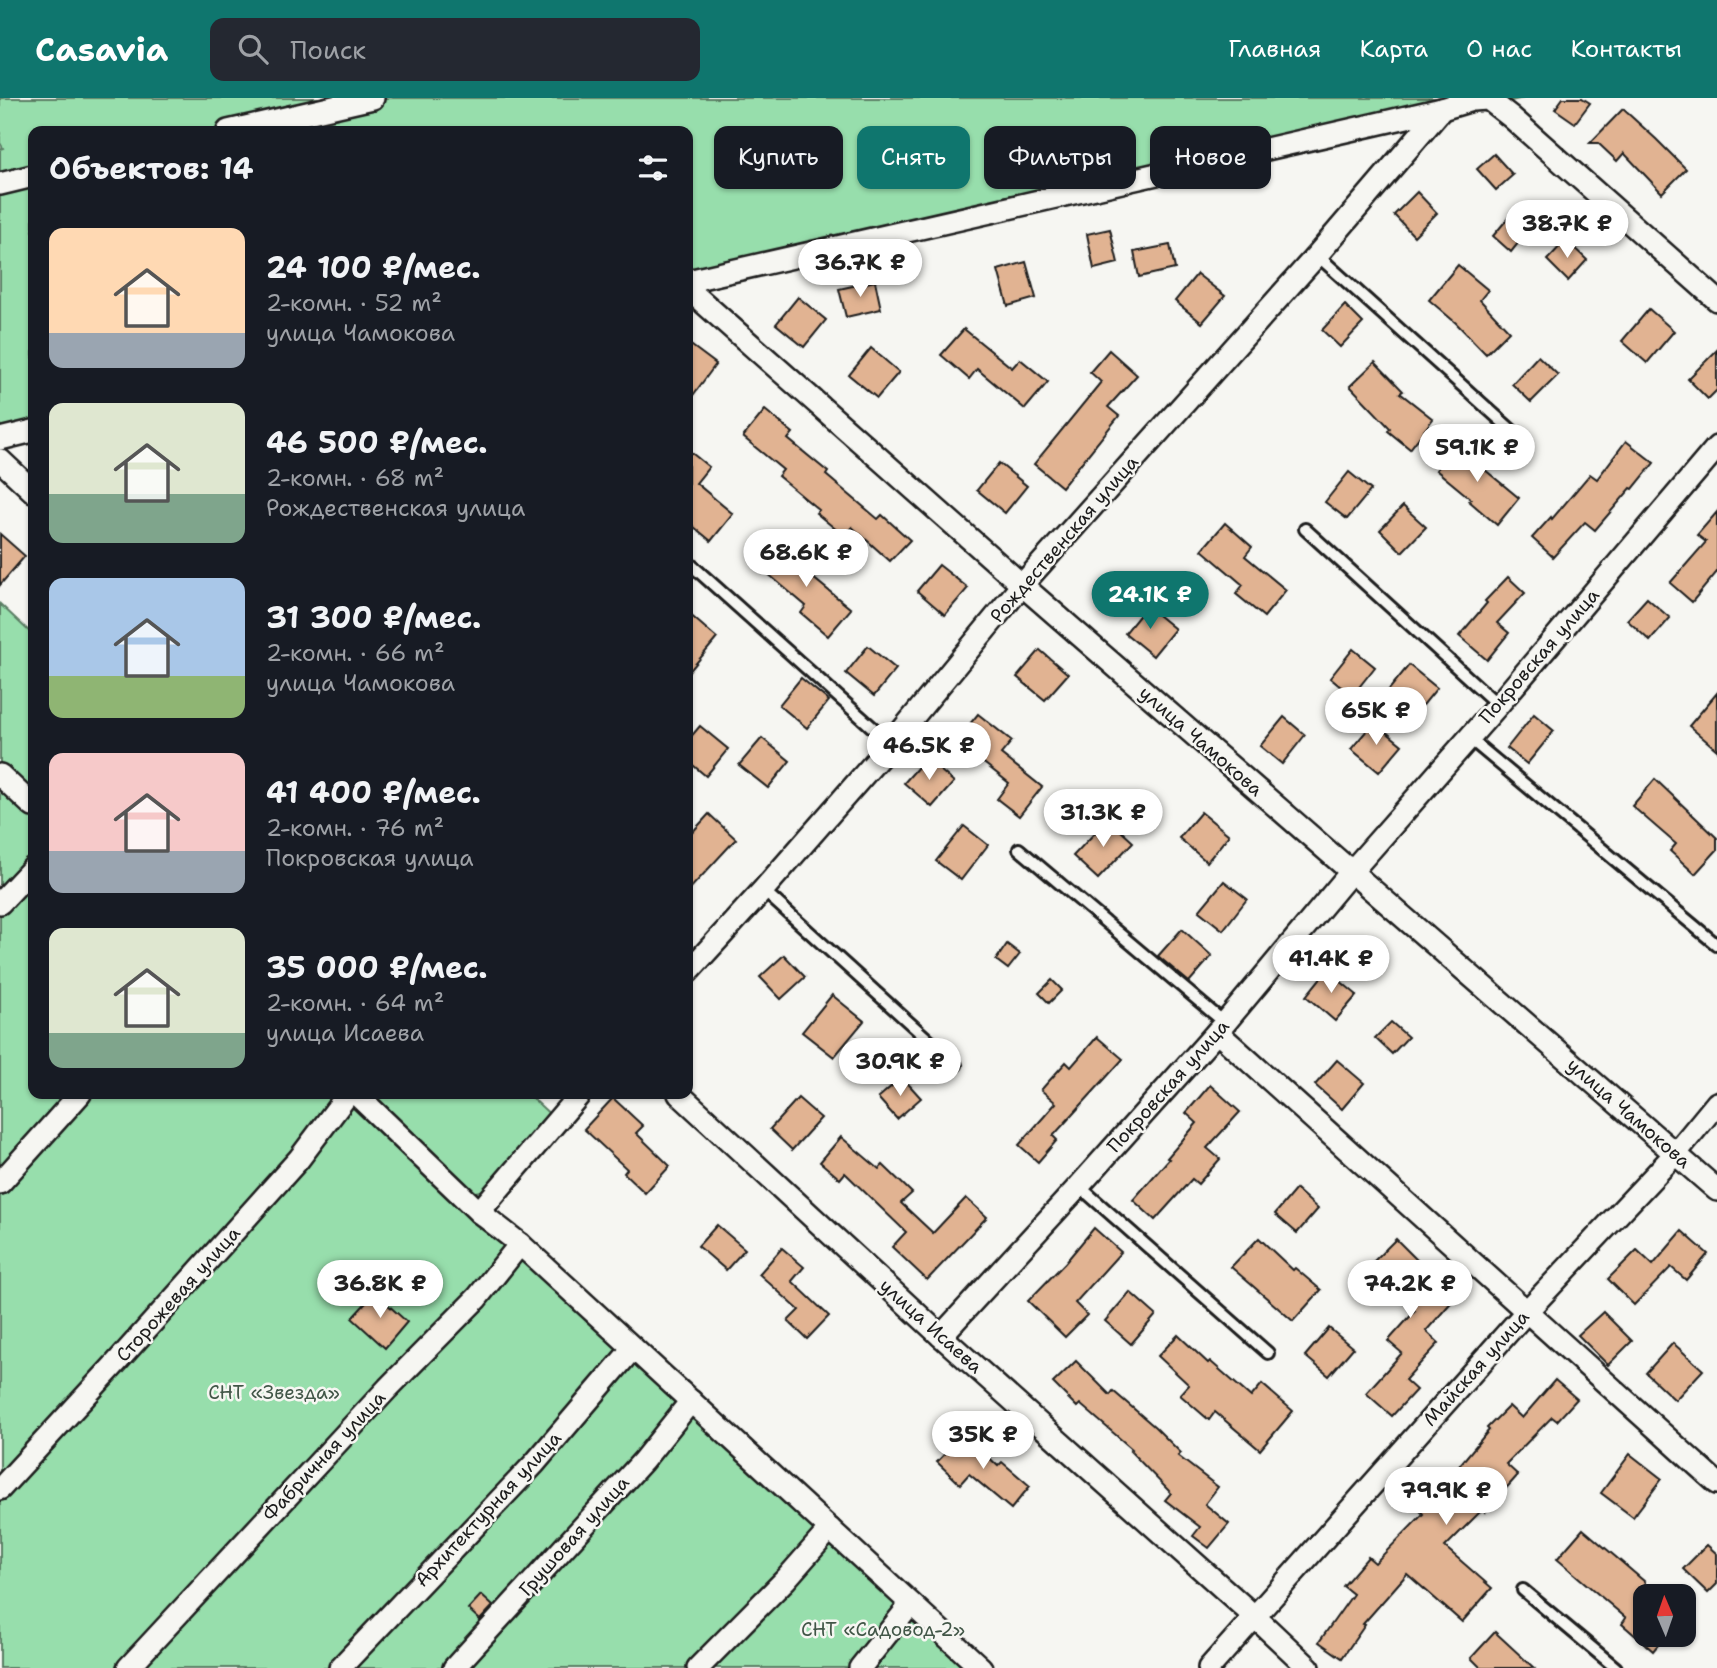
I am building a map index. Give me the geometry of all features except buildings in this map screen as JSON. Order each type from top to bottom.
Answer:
[{"type":"street","points":[[250,126],[373,98]]},
{"type":"street","points":[[693,280],[1472,100],[1488,99],[1717,300]]},
{"type":"street","name":"Рождественская улица","points":[[693,967],[891,744],[1021,585],[1317,255],[1442,109]]},
{"type":"street","points":[[0,184],[28,177]]},
{"type":"street","name":"улица Чамокова","points":[[693,293],[1021,585],[1717,1189]]},
{"type":"street","points":[[0,439],[28,432]]},
{"type":"street","name":"Покровская улица","points":[[941,1336],[1221,1027],[1717,447]]},
{"type":"street","points":[[0,460],[28,486]]},
{"type":"street","points":[[0,775],[28,801]]},
{"type":"street","points":[[0,903],[28,873]]},
{"type":"street","points":[[1221,1027],[1717,1483]]},
{"type":"street","points":[[0,1183],[76,1099]]},
{"type":"street","name":"Сторожевая улица","points":[[0,1489],[290,1168],[344,1099]]},
{"type":"street","points":[[361,1099],[479,1212],[520,1244],[975,1666]]},
{"type":"street","points":[[479,1212],[576,1099]]},
{"type":"street","name":"улица Исаева","points":[[684,1099],[941,1336],[1255,1616],[1309,1668]]},
{"type":"street","name":"Майская улица","points":[[1209,1668],[1527,1311],[1675,1154],[1717,1103]]},
{"type":"street","name":"Фабричная улица","points":[[128,1668],[379,1398],[477,1298],[520,1244]]},
{"type":"street","name":"Архитектурная улица","points":[[340,1668],[534,1464],[633,1348]]},
{"type":"street","name":"Грушовая улица","points":[[454,1668],[643,1461],[691,1401]]},
{"type":"street","points":[[698,1668],[786,1579],[830,1529]]},
{"type":"street","points":[[860,1668],[911,1604]]},
{"type":"lane","points":[[1317,255],[1517,435]]},
{"type":"lane","points":[[1305,529],[1498,705]]},
{"type":"lane","points":[[693,566],[891,744]]},
{"type":"lane","points":[[1469,738],[1717,945]]},
{"type":"lane","points":[[1018,849],[1221,1027]]},
{"type":"lane","points":[[763,890],[956,1065]]},
{"type":"lane","points":[[1079,1186],[1268,1353]]},
{"type":"lane","points":[[1523,1590],[1616,1668]]},
{"type":"green space","points":[[0,98],[1524,98],[1271,153],[1271,126],[1150,126],[1150,179],[1136,182],[1136,126],[984,126],[984,189],[1109,189],[693,289],[693,126],[28,126],[28,432],[0,437],[0,149],[3,148],[0,143]]},
{"type":"green space","points":[[0,604],[28,630],[28,803],[0,772]]},
{"type":"green space","name":"СНТ «Звезда»","points":[[0,780],[28,806],[28,1099],[533,1099],[555,1119],[490,1189],[467,1194],[981,1668],[0,1668]]},
{"type":"park label","name":"СНТ «Садовод-2»","points":[[883,1629]]}]
